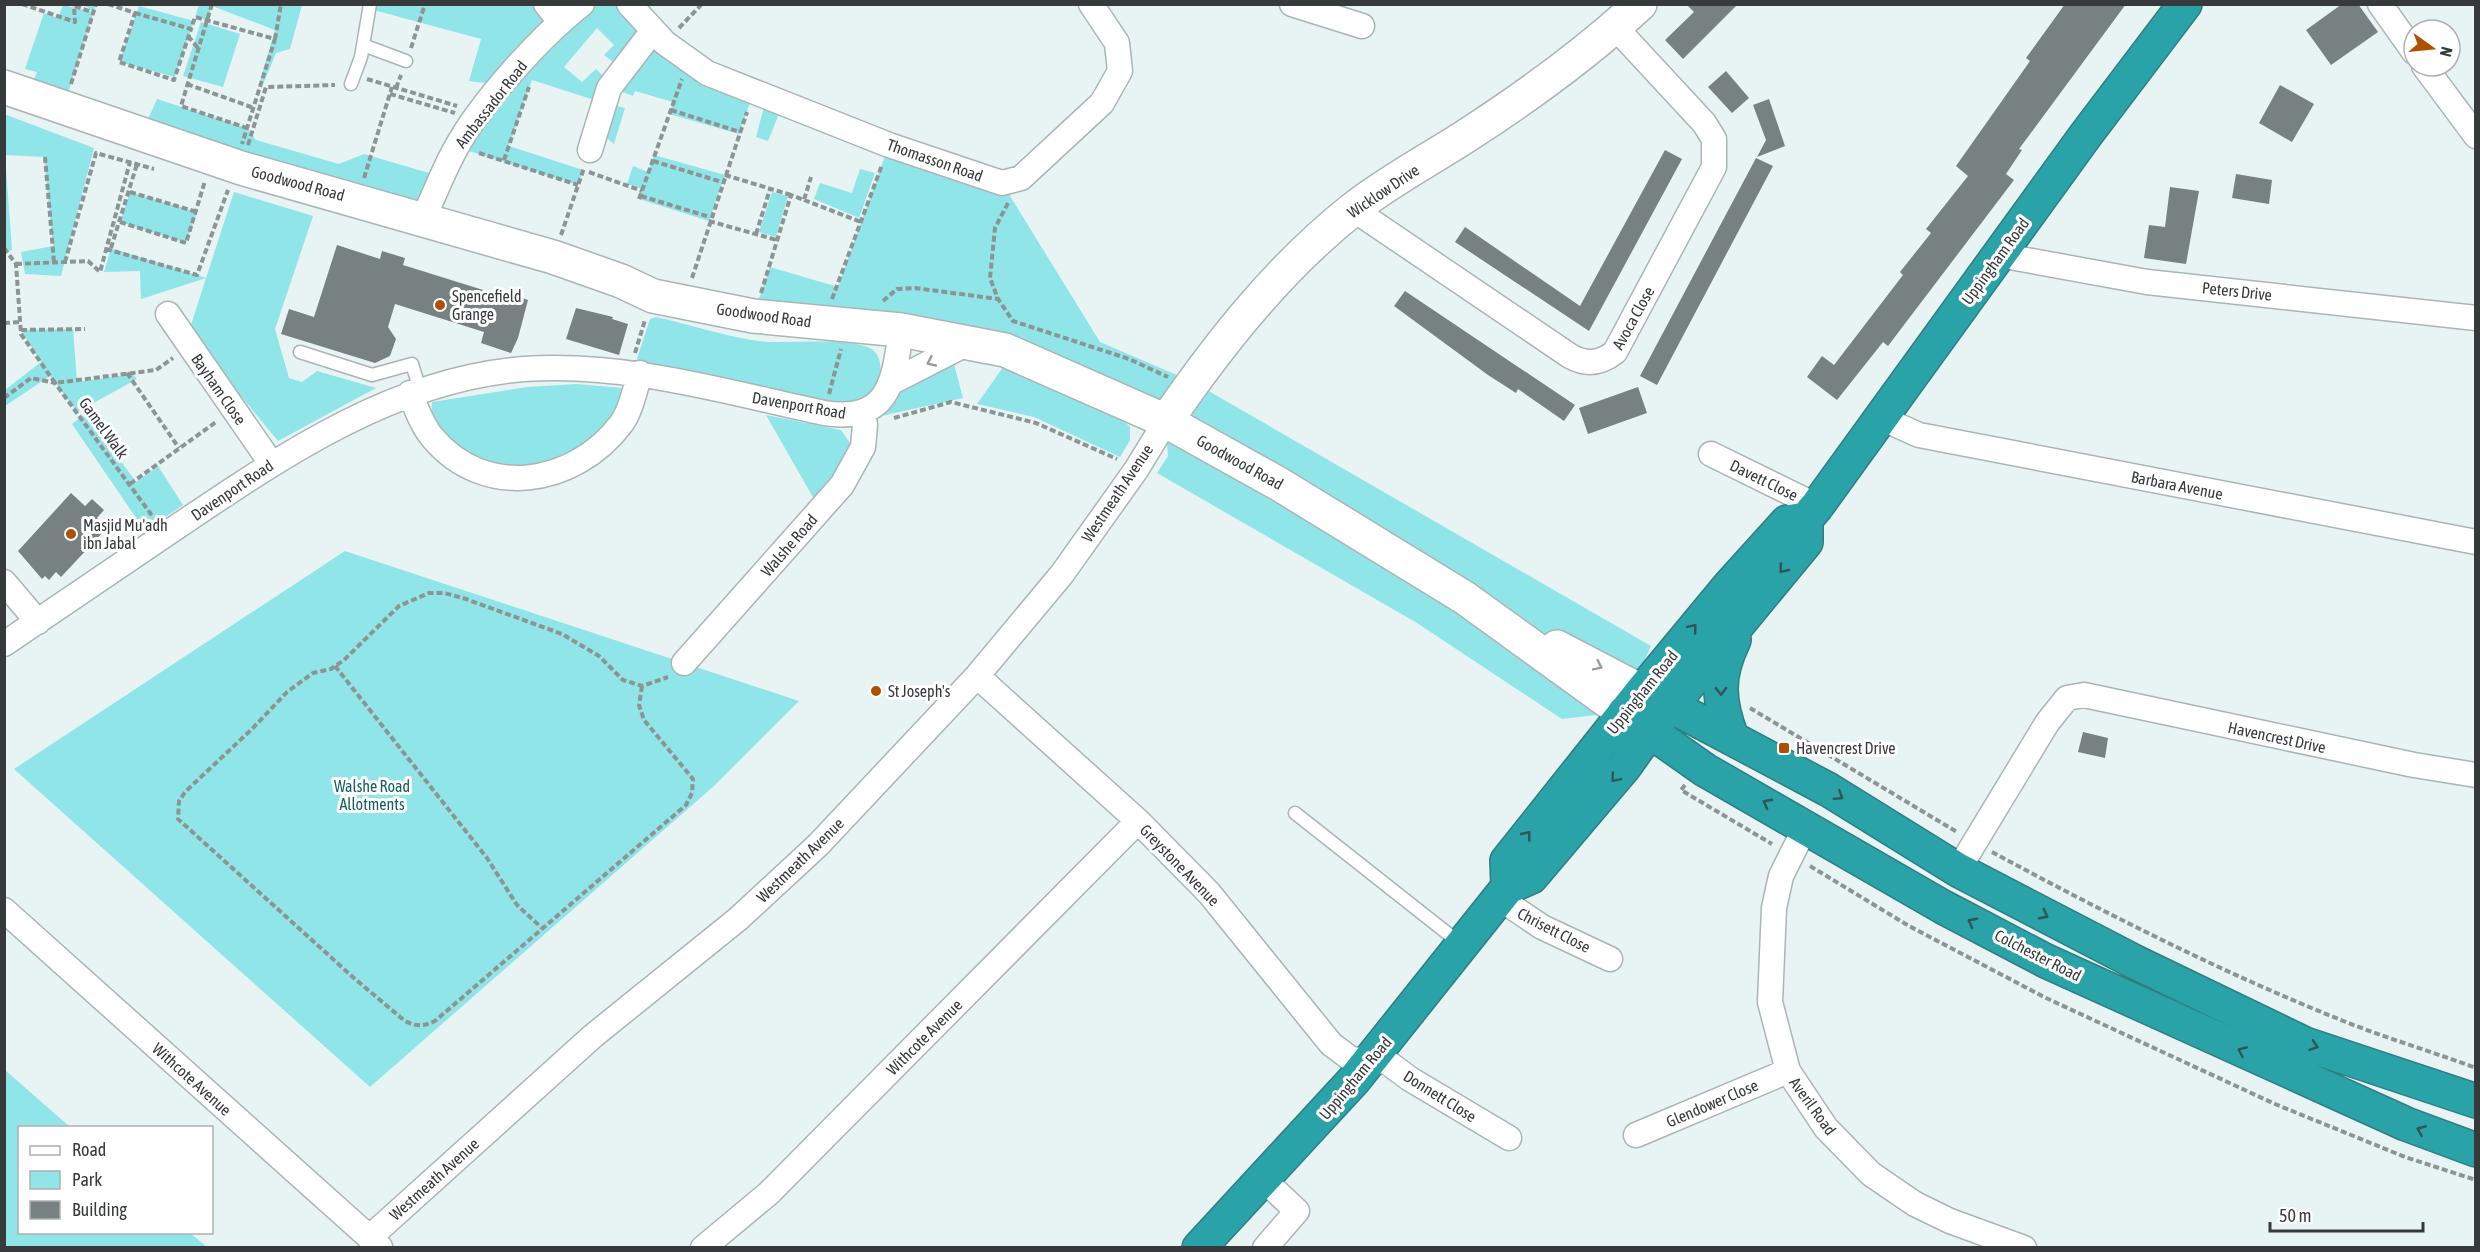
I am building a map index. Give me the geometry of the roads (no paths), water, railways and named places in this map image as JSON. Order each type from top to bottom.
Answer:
[{"type":"highway","name":"Uppingham Road","points":[[1639,711],[1671,706],[1806,542],[1812,513],[2085,136],[2185,4]]},
{"type":"highway","name":"Uppingham Road","points":[[1199,1248],[1264,1180],[1370,1062],[1504,892],[1507,861],[1639,711],[1787,522],[1812,513]]},
{"type":"highway","points":[[1732,738],[1724,717],[1719,687],[1731,646],[1745,616]]},
{"type":"highway","points":[[1671,706],[1829,790],[1967,856],[2084,936],[2269,1027],[2305,1044],[2475,1101]]},
{"type":"highway","name":"Colchester Road","points":[[1639,711],[1705,770],[1806,826],[1943,907],[2046,961],[2406,1124],[2475,1150]]},
{"type":"highway","points":[[2435,1087],[2475,1117]]},
{"type":"street","name":"Ambassador Road","points":[[423,219],[456,147],[553,13],[582,4]]},
{"type":"street","name":"Thomasson Road","points":[[629,4],[659,37],[689,62],[707,73],[889,145],[1002,183],[1021,178],[1102,103],[1120,71],[1117,43],[1091,4]]},
{"type":"street","points":[[1292,4],[1362,26]]},
{"type":"street","name":"Wicklow Drive","points":[[1166,421],[1189,387],[1269,288],[1309,247],[1353,209],[1534,92],[1616,27],[1640,4]]},
{"type":"street","points":[[2380,4],[2402,35]]},
{"type":"street","name":"Avoca Close","points":[[1353,209],[1570,356],[1589,363],[1608,358],[1615,352],[1710,176],[1716,158],[1714,139],[1704,123],[1616,27]]},
{"type":"street","points":[[586,160],[609,88],[659,37]]},
{"type":"street","points":[[2433,78],[2475,136]]},
{"type":"street","name":"Goodwood Road","points":[[4,87],[64,106],[135,152],[229,170],[357,199],[553,257],[621,281],[652,296],[753,316],[902,330],[1005,350],[1166,421],[1279,484],[1639,711]]},
{"type":"street","name":"Peters Drive","points":[[1999,255],[2147,282],[2475,318]]},
{"type":"street","name":"Bayham Close","points":[[168,314],[271,463]]},
{"type":"street","name":"Davenport Road","points":[[4,644],[271,463],[415,391],[522,370],[635,373],[824,413],[864,419],[892,382],[902,330]]},
{"type":"street","points":[[892,382],[970,342]]},
{"type":"street","points":[[415,391],[431,436],[455,459],[485,474],[518,480],[534,479],[572,466],[604,443],[622,423],[635,373]]},
{"type":"street","name":"Barbara Avenue","points":[[1881,418],[1919,435],[2475,542]]},
{"type":"street","name":"Walshe Road","points":[[684,663],[842,485],[863,447],[864,419]]},
{"type":"street","name":"Westmeath Avenue","points":[[374,1243],[593,1036],[738,920],[818,845],[977,676],[1062,574],[1136,470],[1166,421]]},
{"type":"street","name":"Davett Close","points":[[1711,454],[1812,513]]},
{"type":"street","points":[[4,582],[38,622]]},
{"type":"street","name":"Greystone Avenue","points":[[977,676],[1138,821],[1209,893],[1326,1038],[1351,1059],[1370,1062]]},
{"type":"street","name":"Havencrest Drive","points":[[1967,856],[2054,715],[2067,698],[2084,695],[2414,765],[2475,775]]},
{"type":"street","name":"Withcote Avenue","points":[[703,1248],[769,1194],[1138,821]]},
{"type":"street","name":"Averil Road","points":[[1806,826],[1786,866],[1774,908],[1770,1002],[1788,1071],[1826,1128],[1871,1174],[1924,1209],[2024,1248]]},
{"type":"street","name":"Chrisett Close","points":[[1504,892],[1542,927],[1610,959]]},
{"type":"street","name":"Withcote Avenue","points":[[4,910],[374,1243]]},
{"type":"street","name":"Donnett Close","points":[[1370,1062],[1387,1062],[1410,1080],[1509,1138]]},
{"type":"street","name":"Glendower Close","points":[[1636,1135],[1788,1071]]},
{"type":"street","points":[[1264,1180],[1297,1211],[1265,1248]]},
{"type":"lane","points":[[353,80],[363,45],[370,4]]},
{"type":"lane","points":[[363,45],[406,61]]},
{"type":"lane","points":[[300,352],[372,375],[412,364],[415,391]]},
{"type":"lane","points":[[1295,813],[1461,944]]},
{"type":"place","name":"Spencefield Grange","points":[[440,305]]},
{"type":"place","name":"Masjid Mu'adh ibn Jabal","points":[[71,534]]},
{"type":"place","name":"St Joseph's","points":[[876,691]]},
{"type":"place","name":"Havencrest Drive","points":[[1784,748]]},
{"type":"park label","name":"Walshe Road Allotments","points":[[372,795]]}]
